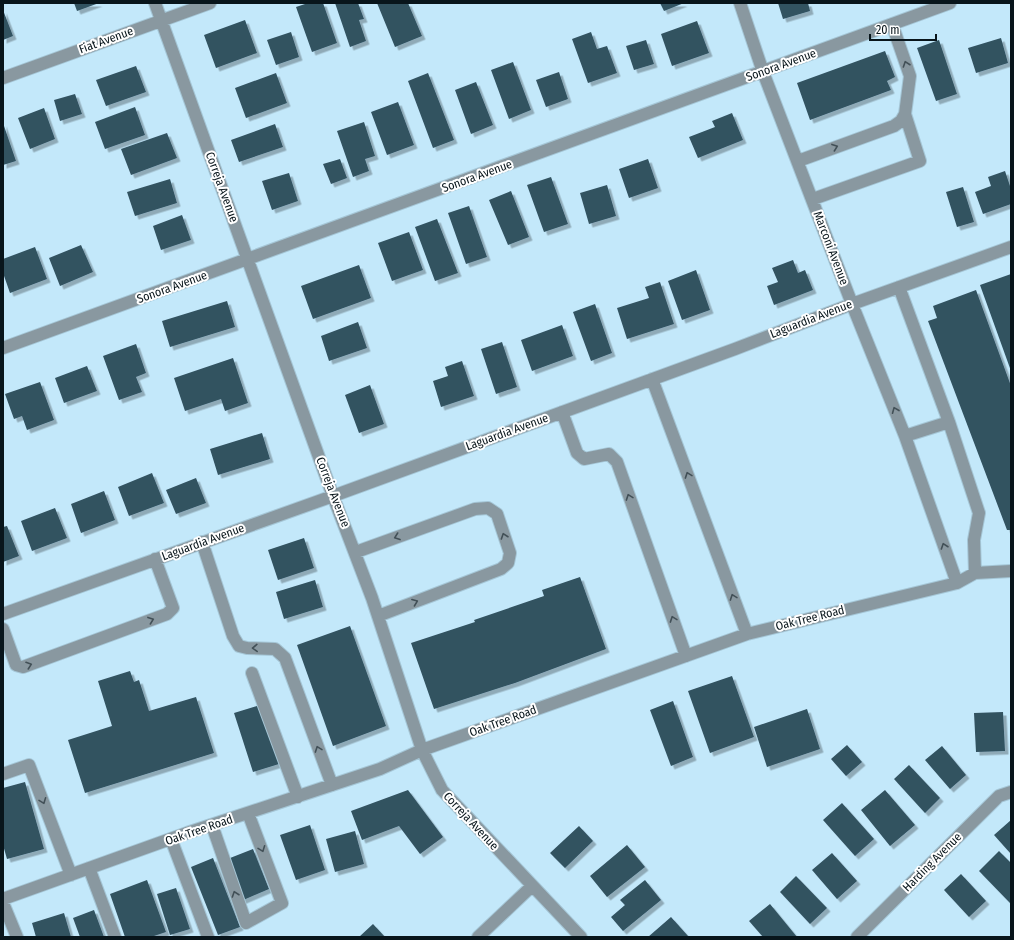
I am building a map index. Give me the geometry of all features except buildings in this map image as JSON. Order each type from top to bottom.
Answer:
[{"type":"street","name":"Correja Avenue","points":[[155,3],[333,496],[356,552],[422,750],[442,790],[581,937]]},
{"type":"street","name":"Fiat Avenue","points":[[3,78],[210,3]]},
{"type":"street","name":"Marconi Avenue","points":[[740,3],[764,72],[852,304],[905,436],[957,583]]},
{"type":"street","name":"Sonora Avenue","points":[[3,348],[249,260],[950,3]]},
{"type":"street","points":[[813,199],[920,161],[905,114],[910,76],[892,24]]},
{"type":"street","points":[[798,161],[894,126],[905,114]]},
{"type":"street","name":"Laguardia Avenue","points":[[3,614],[333,496],[852,304],[1011,247]]},
{"type":"street","points":[[899,288],[949,422],[979,513],[974,540],[975,573]]},
{"type":"street","points":[[652,379],[747,634]]},
{"type":"street","points":[[562,412],[577,453],[584,459],[609,454],[616,462],[686,656]]},
{"type":"street","points":[[905,436],[949,422]]},
{"type":"street","points":[[356,552],[475,509],[488,508],[497,514],[510,553],[508,563],[501,569],[378,616]]},
{"type":"street","points":[[202,542],[233,636],[239,646],[247,648],[275,649],[285,658],[332,785]]},
{"type":"street","points":[[3,629],[16,665],[23,667],[167,614],[173,608],[155,559]]},
{"type":"street","name":"Oak Tree Road","points":[[3,899],[171,839],[380,770],[422,750],[747,634],[957,583],[975,573],[1011,571]]},
{"type":"street","points":[[252,673],[298,797]]},
{"type":"street","points":[[3,774],[30,765],[71,875]]},
{"type":"street","name":"Harding Avenue","points":[[856,937],[999,796],[1011,792]]},
{"type":"street","points":[[212,825],[246,923],[282,903],[248,813]]},
{"type":"street","points":[[171,839],[208,937]]},
{"type":"street","points":[[89,868],[115,937]]},
{"type":"street","points":[[478,937],[532,886]]},
{"type":"street","points":[[3,903],[17,937]]}]
